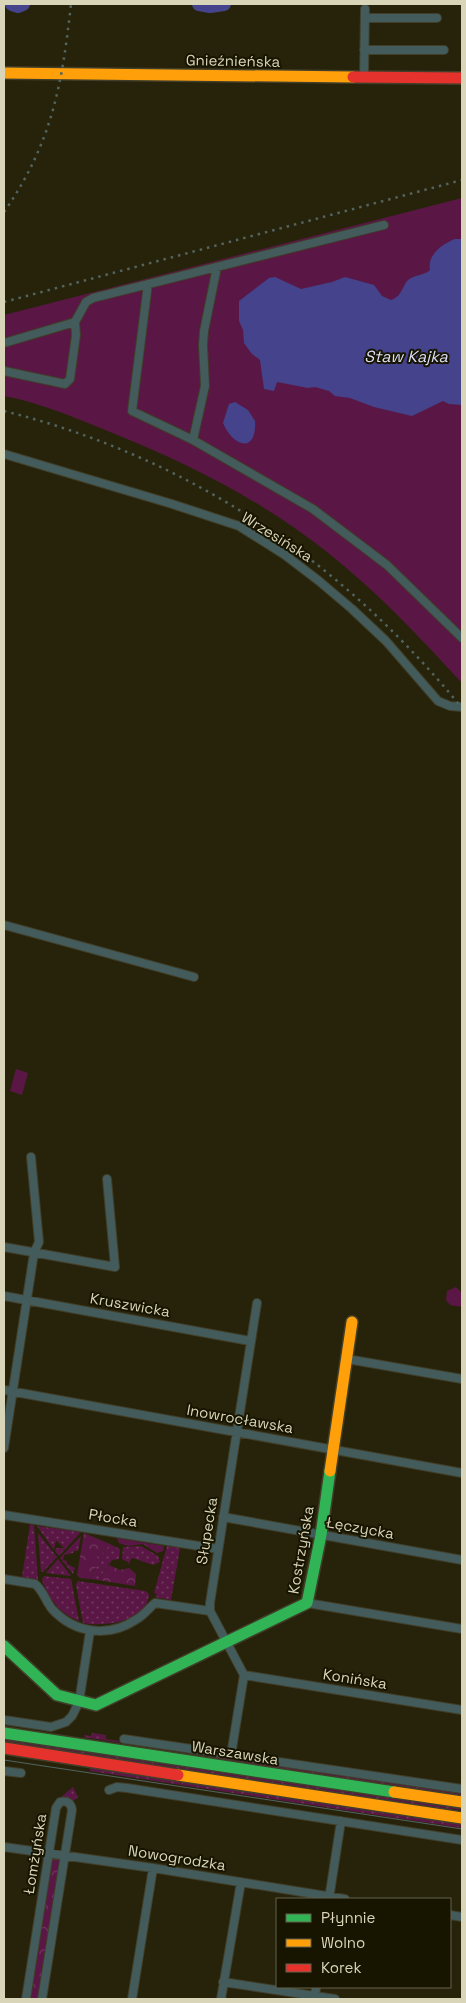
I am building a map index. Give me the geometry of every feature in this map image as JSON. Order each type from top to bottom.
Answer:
[{"type":"street","points":[[364,78],[365,9]]},
{"type":"street","points":[[365,18],[437,18]]},
{"type":"street","points":[[364,50],[444,50]]},
{"type":"street","name":"Gnieźnieńska","points":[[4,73],[462,78]]},
{"type":"street","points":[[4,370],[64,384],[68,382],[76,335],[75,322],[86,302],[93,298],[384,225]]},
{"type":"street","points":[[193,440],[205,386],[203,344],[217,267]]},
{"type":"street","points":[[148,284],[132,411],[193,440],[313,509],[387,564],[462,638]]},
{"type":"street","points":[[4,343],[75,322]]},
{"type":"street","name":"Wrzesińska","points":[[4,454],[180,506],[238,526],[292,560],[352,609],[386,641],[438,701],[450,706],[462,707]]},
{"type":"street","points":[[4,925],[194,977]]},
{"type":"street","points":[[4,1448],[8,1391],[27,1300],[34,1253],[39,1242],[31,1157]]},
{"type":"street","points":[[4,1247],[115,1267],[106,1179]]},
{"type":"street","name":"Kruszwicka","points":[[4,1296],[250,1341]]},
{"type":"street","name":"Słupecka","points":[[210,1611],[257,1303]]},
{"type":"street","name":"Kostrzyńska","points":[[79,1702],[96,1705],[307,1603],[320,1535],[352,1322]]},
{"type":"street","points":[[347,1359],[462,1379]]},
{"type":"street","name":"Inowrocławska","points":[[8,1391],[462,1473]]},
{"type":"street","name":"Płocka","points":[[4,1515],[218,1549]]},
{"type":"street","name":"Łęczycka","points":[[223,1517],[462,1560]]},
{"type":"street","points":[[4,1579],[35,1584],[47,1603],[62,1618],[90,1631],[110,1630],[126,1625],[156,1603],[210,1611],[244,1675],[231,1755]]},
{"type":"street","points":[[307,1603],[462,1629]]},
{"type":"street","points":[[4,1720],[56,1726],[72,1716],[79,1702],[90,1631]]},
{"type":"street","points":[[4,1646],[57,1695],[79,1702]]},
{"type":"street","name":"Konińska","points":[[244,1675],[462,1710]]},
{"type":"street","name":"Warszawska","points":[[4,1733],[462,1802]]},
{"type":"street","name":"Warszawska","points":[[124,1739],[462,1789]]},
{"type":"street","name":"Warszawska","points":[[4,1748],[462,1818]]},
{"type":"street","points":[[4,1771],[21,1773]]},
{"type":"street","points":[[108,1790],[117,1787],[127,1788],[462,1840]]},
{"type":"street","name":"Łomżyńska","points":[[26,1999],[57,1806],[60,1802],[66,1801],[70,1804],[72,1810],[42,1999]]},
{"type":"street","points":[[329,1898],[341,1821]]},
{"type":"street","name":"Nowogrodzka","points":[[4,1847],[153,1868],[329,1898]]},
{"type":"street","points":[[132,1999],[153,1868]]},
{"type":"street","points":[[221,1999],[241,1882]]},
{"type":"street","points":[[223,1982],[315,1998],[335,1999]]},
{"type":"green space","points":[[462,198],[462,683],[360,579],[318,545],[263,507],[206,475],[146,447],[60,412],[4,396],[4,315]]},
{"type":"green space","points":[[16,1069],[28,1073],[22,1095],[10,1091]]},
{"type":"green space","points":[[456,1287],[462,1293],[462,1307],[450,1305],[446,1300],[447,1291]]},
{"type":"green space","points":[[30,1524],[34,1525],[38,1580],[22,1577]]},
{"type":"green space","points":[[37,1526],[81,1532],[59,1556],[55,1551],[56,1548],[64,1548],[56,1540],[54,1550]]},
{"type":"green space","points":[[38,1533],[57,1557],[43,1572],[41,1572]]},
{"type":"green space","points":[[84,1533],[110,1544],[103,1553],[97,1555],[98,1563],[90,1579],[80,1578],[77,1575]]},
{"type":"green space","points":[[81,1536],[78,1551],[64,1555],[63,1560],[75,1568],[73,1574],[60,1558]]},
{"type":"green space","points":[[117,1538],[164,1546],[163,1551],[157,1553],[143,1544],[128,1546],[119,1543]]},
{"type":"green space","points":[[110,1544],[120,1549],[119,1559],[112,1560],[98,1580],[90,1579],[96,1568],[97,1555],[103,1553]]},
{"type":"green space","points":[[141,1546],[158,1556],[160,1562],[153,1565],[133,1558],[130,1560],[129,1565],[128,1562],[122,1559],[123,1547]]},
{"type":"green space","points":[[167,1546],[180,1548],[171,1600],[155,1597],[157,1594],[154,1593]]},
{"type":"green space","points":[[58,1559],[71,1576],[46,1573]]},
{"type":"green space","points":[[109,1565],[120,1570],[129,1568],[136,1574],[135,1586],[98,1580]]},
{"type":"green space","points":[[44,1576],[71,1579],[79,1621],[66,1614],[56,1605],[42,1580]]},
{"type":"green space","points":[[78,1581],[145,1591],[149,1594],[141,1611],[133,1617],[113,1623],[83,1623],[76,1585]]},
{"type":"green space","points":[[92,1733],[106,1735],[106,1739],[457,1792],[462,1794],[462,1798],[283,1771],[206,1756],[84,1737],[84,1735],[91,1736]]},
{"type":"green space","points":[[4,1737],[462,1806],[462,1810],[413,1806],[4,1744]]},
{"type":"green space","points":[[90,1766],[409,1813],[462,1825],[462,1828],[90,1771]]},
{"type":"green space","points":[[73,1787],[78,1797],[73,1801],[66,1797],[61,1797]]},
{"type":"green space","points":[[54,1857],[58,1858],[60,1862],[39,1999],[29,1999],[52,1860]]},
{"type":"water","name":"Staw Kajka","points":[[455,239],[462,239],[462,405],[449,404],[443,401],[412,416],[374,407],[350,398],[335,396],[329,391],[315,387],[308,388],[277,382],[274,391],[264,389],[260,360],[252,354],[244,343],[243,330],[239,321],[239,301],[269,278],[275,277],[301,289],[345,277],[374,285],[382,296],[391,300],[399,295],[407,281],[430,270],[433,255],[445,244]]},
{"type":"water","points":[[235,402],[248,410],[255,421],[255,432],[252,439],[248,442],[238,442],[227,431],[223,423],[229,404]]},
{"type":"waterway","points":[[12,4],[18,6],[23,4]]},
{"type":"waterway","points":[[199,4],[210,6],[224,4]]},
{"type":"tram line","points":[[4,1760],[462,1829]]},
{"type":"railway","points":[[4,212],[33,162],[52,113],[59,87],[71,4]]},
{"type":"railway","points":[[4,302],[462,180]]},
{"type":"railway","points":[[4,411],[72,431],[137,456],[199,486],[257,522],[313,562],[366,606],[415,655],[462,708]]},
{"type":"traffic: fast","points":[[4,1646],[57,1695],[96,1705],[307,1603],[321,1535],[330,1471]]},
{"type":"traffic: fast","points":[[4,1733],[394,1792]]},
{"type":"traffic: slow","points":[[4,73],[353,77]]},
{"type":"traffic: slow","points":[[330,1471],[352,1322]]},
{"type":"traffic: slow","points":[[178,1775],[462,1818]]},
{"type":"traffic: slow","points":[[394,1792],[462,1802]]},
{"type":"traffic: jam","points":[[353,77],[462,78]]},
{"type":"traffic: jam","points":[[4,1748],[178,1775]]}]
